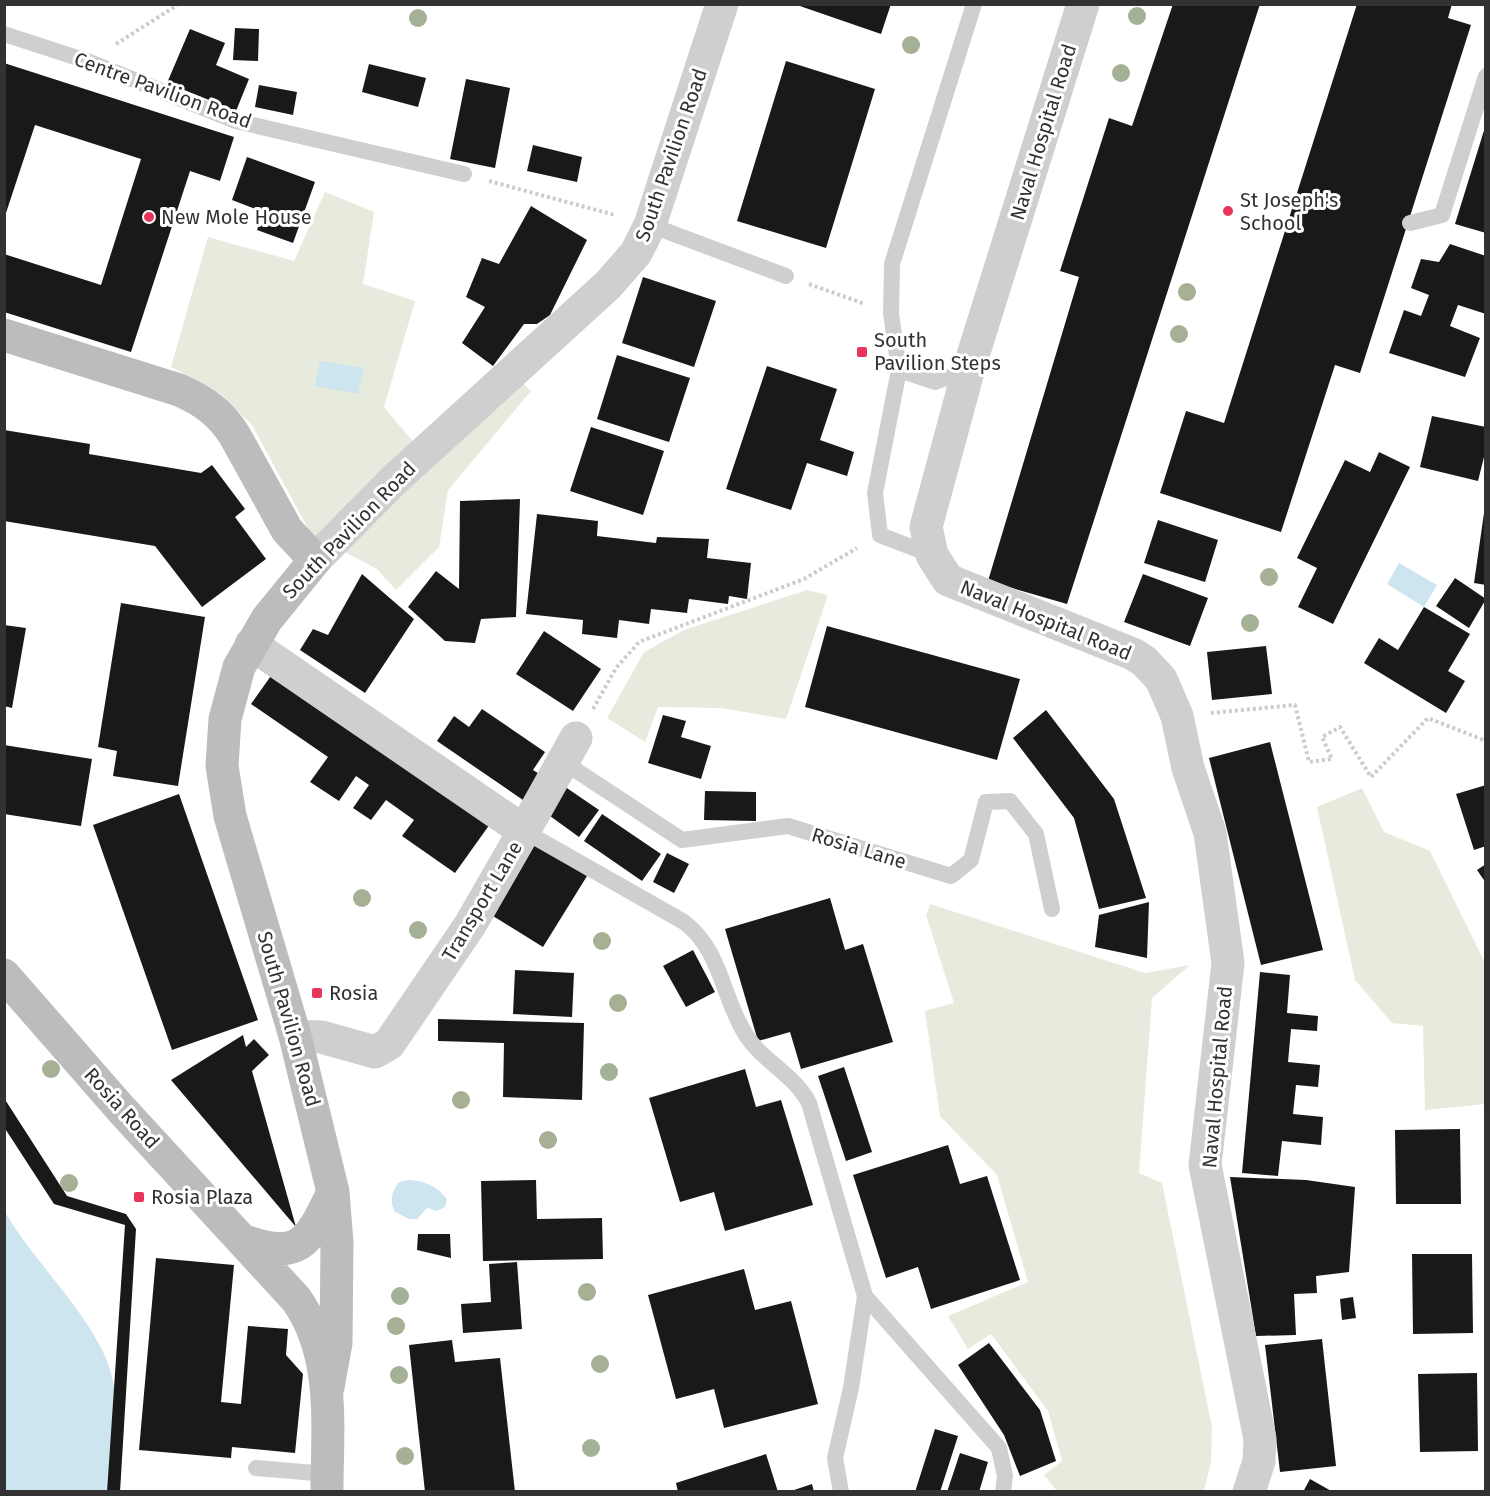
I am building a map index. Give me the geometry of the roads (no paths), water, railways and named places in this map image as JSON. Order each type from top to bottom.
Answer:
[{"type":"main road","points":[[4,335],[179,390],[206,403],[223,418],[236,436],[287,530],[315,560]]},
{"type":"main road","name":"South Pavilion Road","points":[[315,560],[267,619],[250,644],[232,690],[225,719],[222,766],[224,790],[230,816],[295,1036],[333,1192],[337,1243],[336,1344],[328,1387]]},
{"type":"main road","name":"Rosia Road","points":[[4,975],[121,1109],[296,1299],[311,1320],[328,1387],[327,1483]]},
{"type":"main road","points":[[242,1240],[277,1250],[301,1243],[312,1233],[333,1192]]},
{"type":"street","name":"South Pavilion Road","points":[[315,560],[393,481],[608,285],[636,253],[650,225],[722,4]]},
{"type":"street","name":"Naval Hospital Road","points":[[1083,4],[969,368],[926,527],[932,555],[948,580],[1133,654],[1144,661],[1161,679],[1177,716],[1188,768],[1210,833],[1228,963],[1205,1165],[1260,1439],[1259,1461],[1249,1491]]},
{"type":"street","name":"Transport Lane","points":[[250,644],[524,831],[470,925],[389,1044],[375,1052],[321,1036],[295,1036]]},
{"type":"street","points":[[524,831],[569,749]]},
{"type":"lane","points":[[932,555],[880,535],[875,493],[899,369],[891,313],[892,264],[974,4]]},
{"type":"lane","name":"Centre Pavilion Road","points":[[4,34],[87,61],[236,121],[464,174]]},
{"type":"lane","points":[[1410,223],[1442,215],[1485,76]]},
{"type":"lane","points":[[650,225],[786,276]]},
{"type":"lane","points":[[899,369],[934,382],[969,368]]},
{"type":"lane","name":"Rosia Lane","points":[[569,749],[682,840],[788,826],[951,876],[971,860],[986,802],[1010,801],[1036,834],[1052,909]]},
{"type":"lane","points":[[524,831],[684,922],[705,943],[746,1035],[796,1083],[809,1103],[865,1296],[851,1388],[835,1458],[842,1491]]},
{"type":"lane","points":[[865,1296],[999,1448],[1005,1476],[1003,1491]]},
{"type":"lane","points":[[256,1468],[327,1483]]},
{"type":"water","points":[[320,361],[364,368],[358,394],[315,386]]},
{"type":"water","points":[[1399,563],[1437,585],[1424,607],[1387,584]]},
{"type":"water","points":[[409,1180],[425,1183],[439,1191],[447,1199],[445,1207],[437,1211],[427,1208],[417,1219],[409,1219],[395,1212],[392,1197],[395,1189],[399,1182]]},
{"type":"water","points":[[4,1210],[33,1253],[84,1320],[98,1342],[108,1365],[115,1399],[108,1491],[5,1491]]},
{"type":"place","name":"St Joseph's School","points":[[1228,211]]},
{"type":"place","name":"New Mole House","points":[[149,217]]},
{"type":"place","name":"South Pavilion Steps","points":[[862,352]]},
{"type":"place","name":"Rosia","points":[[317,993]]},
{"type":"place","name":"Rosia Plaza","points":[[139,1197]]}]
